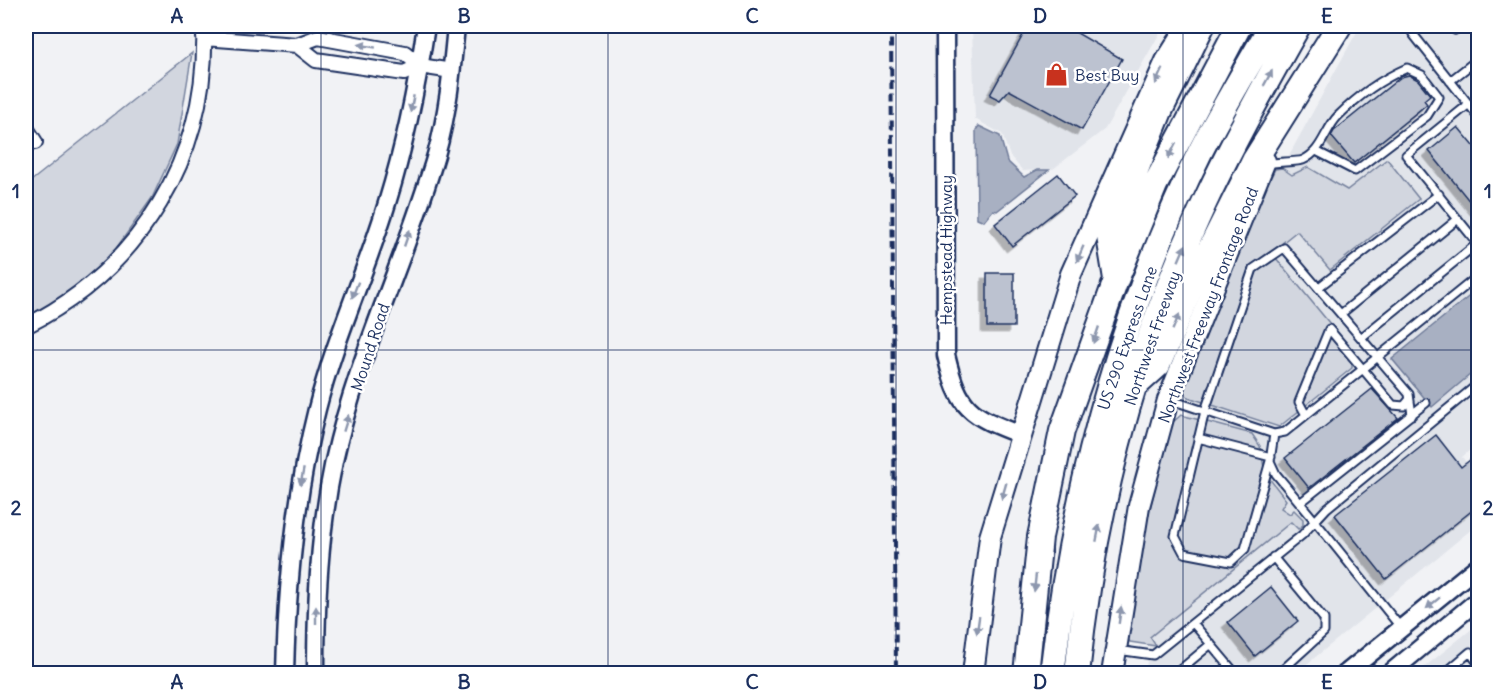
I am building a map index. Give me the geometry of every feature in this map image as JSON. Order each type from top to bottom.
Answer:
[{"type":"highway","points":[[1116,280],[1109,236],[1160,111],[1202,26]]},
{"type":"highway","points":[[1026,674],[1040,537],[1062,431],[1116,280],[1155,185],[1239,26]]},
{"type":"highway","name":"US 290 Express Lane","points":[[1052,674],[1061,597],[1075,516],[1114,368],[1152,262],[1181,194],[1201,152],[1271,26]]},
{"type":"highway","name":"Northwest Freeway","points":[[1077,674],[1102,512],[1134,387],[1160,310],[1196,220],[1235,139],[1298,26]]},
{"type":"highway","points":[[1134,387],[1158,365],[1190,289],[1254,161],[1341,26]]},
{"type":"main road","points":[[973,674],[990,537],[1071,274],[1166,61],[1188,26]]},
{"type":"main road","name":"Northwest Freeway Frontage Road","points":[[1112,674],[1139,506],[1168,400],[1264,165],[1341,26]]},
{"type":"street","name":"Mound Road","points":[[285,674],[286,604],[293,527],[317,409],[344,318],[387,202],[420,66],[426,26]]},
{"type":"street","name":"Mound Road","points":[[316,674],[319,556],[334,460],[368,350],[436,155],[452,71],[456,26]]},
{"type":"street","name":"Hempstead Highway","points":[[945,26],[946,355],[952,380],[970,413],[1021,435]]},
{"type":"street","points":[[26,326],[65,303],[108,269],[131,246],[154,216],[183,153],[194,122],[201,83],[204,32],[297,45],[318,37],[405,53],[420,66],[452,71]]},
{"type":"street","points":[[297,45],[316,60],[404,73],[420,66]]},
{"type":"street","points":[[26,128],[35,142]]},
{"type":"street","points":[[1345,674],[1473,571],[1479,590]]},
{"type":"street","points":[[1389,674],[1479,600]]},
{"type":"lane","points":[[1409,26],[1479,116]]},
{"type":"lane","points":[[1451,26],[1455,30],[1462,26]]},
{"type":"lane","points":[[1450,81],[1479,59]]},
{"type":"lane","points":[[1264,165],[1286,160],[1302,161],[1316,151],[1336,117],[1386,77],[1407,68],[1422,75],[1439,97],[1427,116],[1355,171],[1316,151]]},
{"type":"lane","points":[[1362,337],[1478,244],[1406,154],[1469,104]]},
{"type":"lane","points":[[1319,287],[1439,195]]},
{"type":"lane","points":[[1342,313],[1458,219]]},
{"type":"lane","points":[[1274,434],[1270,459],[1245,549],[1231,562],[1184,553],[1175,536],[1205,411],[1253,269],[1284,248],[1409,394],[1412,415]]},
{"type":"lane","points":[[1168,400],[1274,434],[1285,432],[1479,276]]},
{"type":"lane","points":[[1306,415],[1299,402],[1329,329],[1393,405],[1404,406],[1409,400]]},
{"type":"lane","points":[[1115,649],[1154,655],[1302,535],[1327,508],[1478,385]]},
{"type":"lane","points":[[1300,503],[1426,403]]},
{"type":"lane","points":[[1198,438],[1270,459]]},
{"type":"lane","points":[[1270,459],[1276,474],[1401,628]]},
{"type":"lane","points":[[1273,557],[1324,619],[1324,632],[1277,673]]},
{"type":"lane","points":[[1193,622],[1233,673]]},
{"type":"lane","points":[[1175,674],[1211,644]]},
{"type":"lane","points":[[1444,674],[1470,652],[1479,663]]},
{"type":"shaded area","points":[[972,26],[1164,26],[1105,129],[1053,169],[1023,171],[1010,156],[1002,134],[975,119]]},
{"type":"shaded area","points":[[1360,26],[1478,26],[1478,289],[1392,359],[1432,407],[1478,368],[1478,443],[1462,457],[1478,477],[1478,524],[1296,673],[1145,674],[1183,429],[1217,327],[1237,279],[1347,191],[1292,175],[1282,168]]},
{"type":"shaded area","points":[[192,53],[177,144],[152,198],[110,257],[56,302],[26,320],[26,185]]},
{"type":"shaded area","points":[[1387,159],[1419,199],[1330,270],[1297,231],[1271,252],[1358,358],[1352,363],[1352,368],[1279,427],[1188,397],[1184,392],[1184,383],[1238,243],[1275,169],[1282,168],[1292,175],[1308,167],[1347,190]]},
{"type":"shaded area","points":[[1181,415],[1252,434],[1260,446],[1265,473],[1286,500],[1281,508],[1290,514],[1294,510],[1303,519],[1303,525],[1298,529],[1291,522],[1150,637],[1156,646],[1130,642],[1127,638],[1145,528],[1172,423]]},
{"type":"shaded area","points":[[1478,624],[1478,673],[1417,673]]},
{"type":"water","points":[[979,126],[1000,136],[1007,161],[1024,177],[1037,170],[1049,170],[997,211],[993,210],[984,221],[977,218],[976,130]]},
{"type":"water","points":[[1478,289],[1478,368],[1432,407],[1392,359]]},
{"type":"building","name":"Best Buy","points":[[1028,26],[1065,26],[1122,59],[1082,130],[1009,90],[1000,100],[990,95]]},
{"type":"building","points":[[1409,75],[1418,80],[1430,95],[1424,100],[1427,104],[1354,163],[1331,136],[1334,131],[1401,77]]},
{"type":"building","points":[[1458,127],[1479,152],[1479,213],[1429,151]]},
{"type":"building","points":[[1058,174],[1075,196],[1012,246],[995,224]]},
{"type":"building","points":[[987,273],[1014,273],[1014,327],[987,327]]},
{"type":"building","points":[[1372,389],[1398,418],[1309,488],[1285,458]]},
{"type":"building","points":[[1436,435],[1461,467],[1479,453],[1479,505],[1386,579],[1335,515]]},
{"type":"building","points":[[1271,587],[1298,621],[1255,656],[1228,622]]},
{"type":"railway","points":[[891,26],[896,674]]},
{"type":"place","name":"Best Buy","points":[[1057,75]]}]
